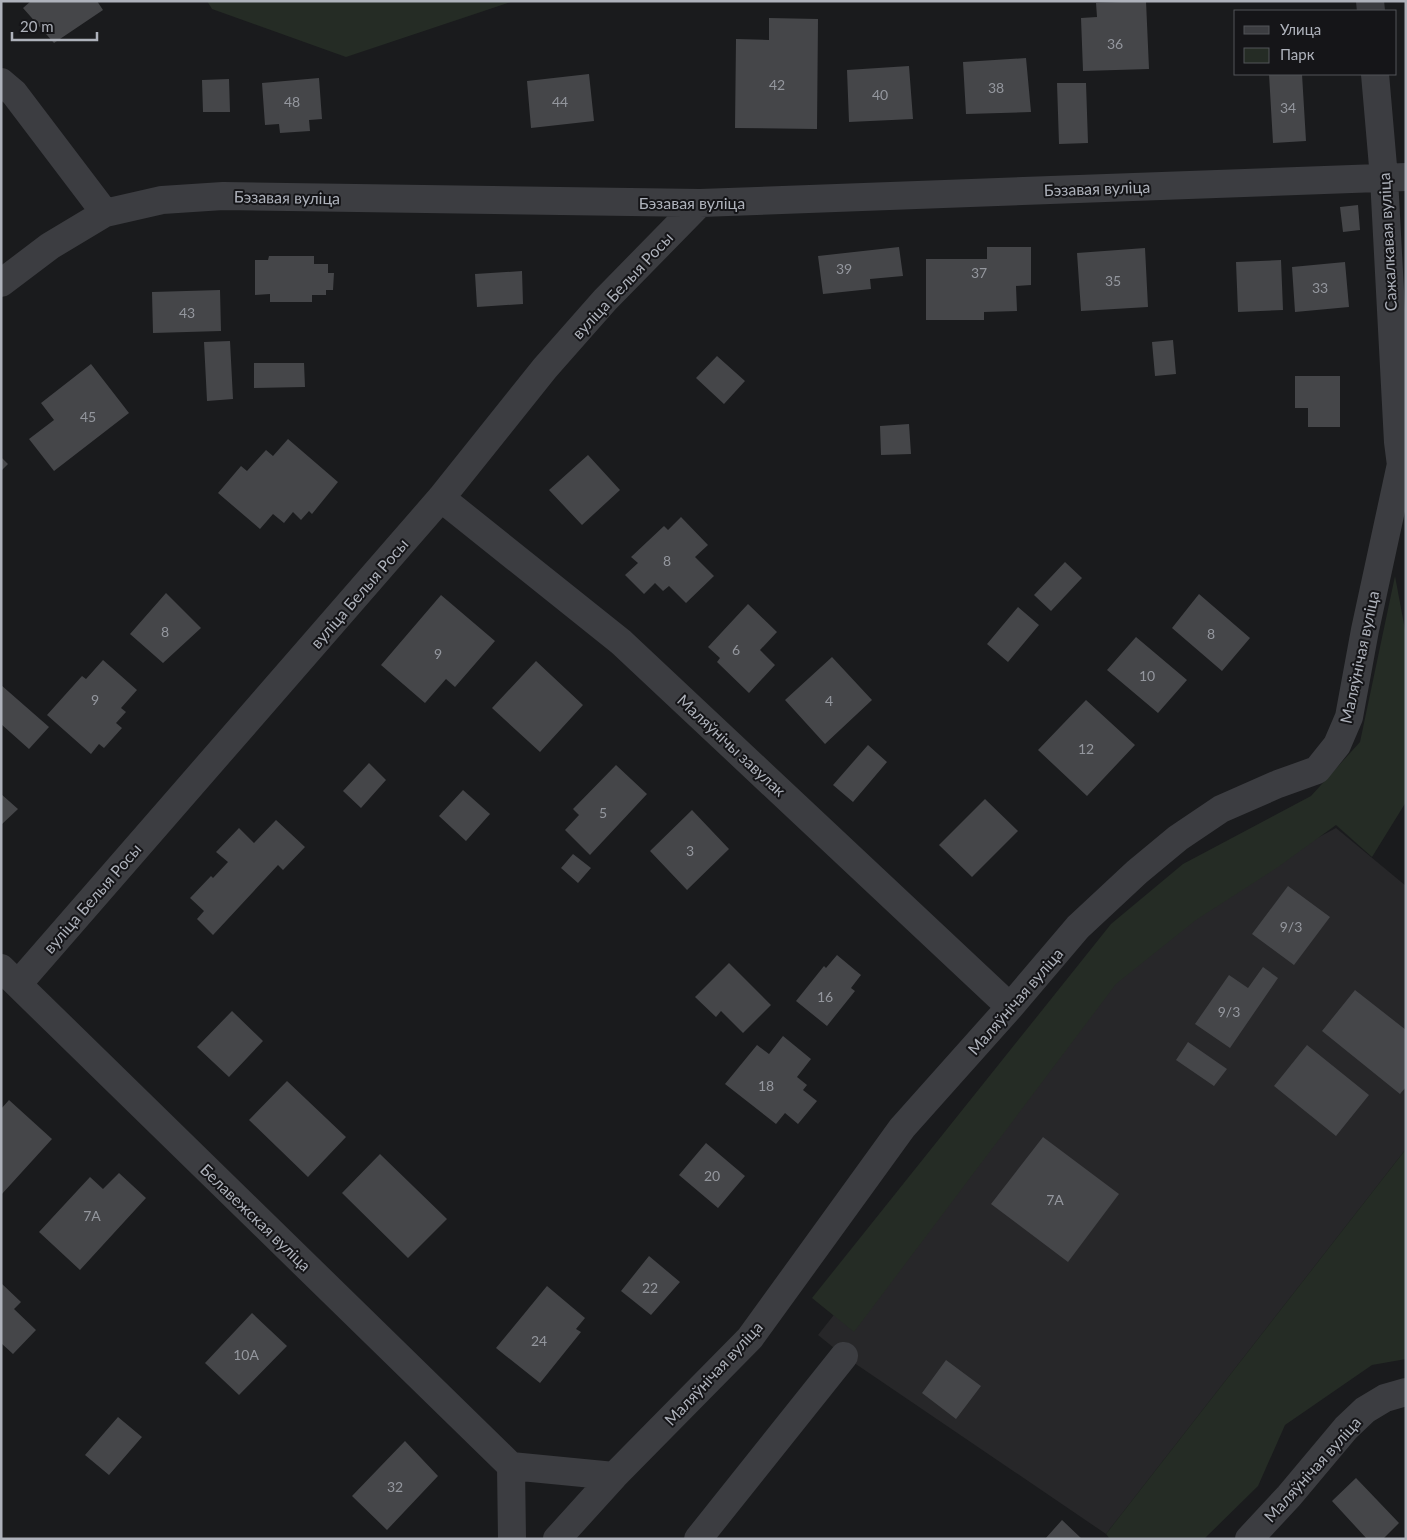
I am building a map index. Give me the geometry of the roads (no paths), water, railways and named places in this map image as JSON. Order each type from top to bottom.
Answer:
[{"type":"street","name":"Сажалкавая вуліца","points":[[1376,75],[1395,177],[1401,464],[1406,500]]},
{"type":"street","points":[[1,82],[14,93],[105,212]]},
{"type":"street","name":"Бэзавая вуліца","points":[[1,283],[50,246],[105,212],[162,200],[223,196],[700,203],[1395,177]]},
{"type":"street","name":"вуліца Белыя Росы","points":[[10,976],[441,498],[551,361],[605,300],[700,203]]},
{"type":"street","name":"Маляўнічая вуліца","points":[[557,1539],[614,1476],[750,1338],[902,1128],[1010,1007],[1078,927],[1137,872],[1178,838],[1221,809],[1278,784],[1317,770],[1338,745],[1349,717],[1365,630],[1401,464]]},
{"type":"street","name":"Маляўнічы завулак","points":[[441,498],[621,642],[1010,1007]]},
{"type":"street","name":"Белавежская вуліца","points":[[10,976],[511,1466]]},
{"type":"street","points":[[698,1539],[844,1356]]},
{"type":"street","name":"Маляўнічая вуліца","points":[[1249,1539],[1289,1496],[1346,1428],[1359,1416],[1385,1398],[1406,1392]]},
{"type":"street","points":[[512,1539],[511,1466],[614,1476]]}]
